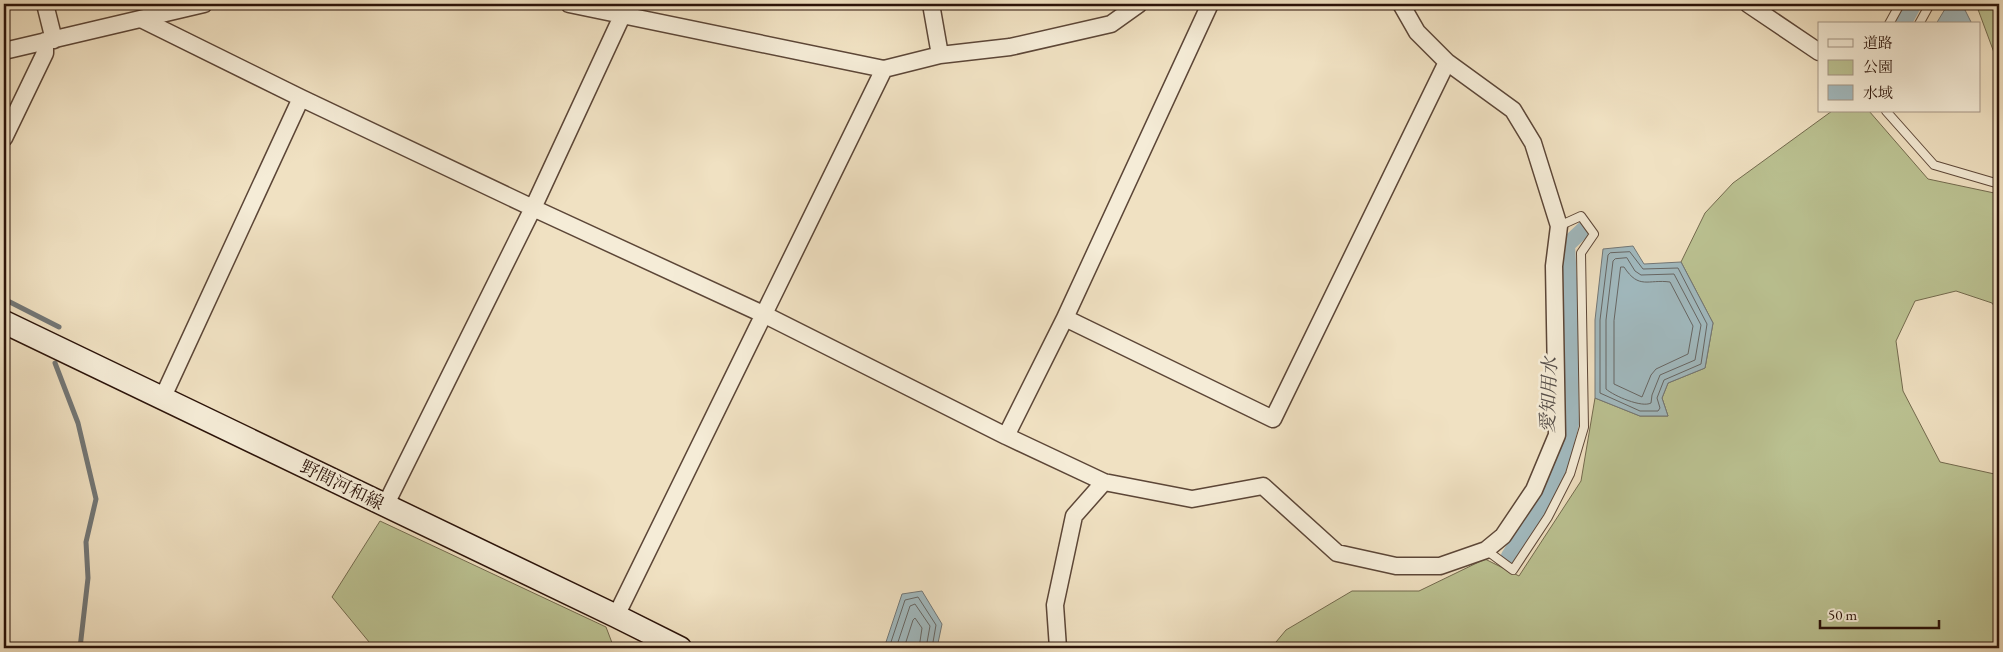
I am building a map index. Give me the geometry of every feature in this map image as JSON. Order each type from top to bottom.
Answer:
[{"type":"main road","name":"野間河和線","points":[[4,322],[680,648]]},
{"type":"street","points":[[4,138],[45,53],[49,40],[45,4]]},
{"type":"street","points":[[4,51],[204,4]]},
{"type":"street","points":[[569,4],[884,69],[940,55],[1010,47],[1111,24],[1139,4]]},
{"type":"street","points":[[931,4],[940,55]]},
{"type":"street","points":[[1006,436],[1065,318],[1210,4]]},
{"type":"street","points":[[141,19],[301,98],[764,315],[1006,436],[1104,482],[1192,499],[1263,486],[1337,553],[1396,566],[1440,566],[1486,550],[1503,536],[1534,490],[1556,435],[1554,266],[1559,226],[1533,143],[1513,110],[1447,62],[1418,32],[1401,4]]},
{"type":"street","points":[[1748,4],[1818,51]]},
{"type":"street","points":[[385,506],[533,208],[623,14]]},
{"type":"street","points":[[1065,318],[1273,419],[1447,62]]},
{"type":"street","points":[[616,616],[884,69]]},
{"type":"street","points":[[162,398],[301,98]]},
{"type":"street","points":[[1058,648],[1056,605],[1074,516],[1104,482]]},
{"type":"lane","points":[[1890,22],[1900,4]]},
{"type":"lane","points":[[1920,22],[1930,4]]},
{"type":"lane","points":[[1887,112],[1934,165],[1999,184]]},
{"type":"lane","points":[[1486,550],[1513,570],[1548,517],[1570,474],[1584,427],[1581,253],[1594,234],[1581,216],[1559,226]]},
{"type":"green space","points":[[1976,4],[1999,4],[1999,66]]},
{"type":"green space","points":[[1831,112],[1870,112],[1928,179],[1999,194],[1999,313],[1992,303],[1956,291],[1915,301],[1896,341],[1903,391],[1940,462],[1999,475],[1999,648],[1867,648],[1862,646],[1860,648],[1271,648],[1286,630],[1352,591],[1419,591],[1485,559],[1519,576],[1581,481],[1595,398],[1640,416],[1668,416],[1662,398],[1668,383],[1705,368],[1713,323],[1681,262],[1705,213],[1733,183]]},
{"type":"green space","points":[[380,521],[606,627],[614,648],[374,648],[332,597]]},
{"type":"water","points":[[1948,4],[1962,4],[1971,22],[1937,22]]},
{"type":"water","points":[[1633,246],[1644,264],[1681,262],[1713,323],[1705,368],[1668,383],[1662,398],[1668,416],[1640,416],[1595,398],[1595,320],[1603,249]]},
{"type":"water","points":[[922,591],[942,624],[937,648],[884,648],[902,594]]},
{"type":"waterway","name":"愛知用水","points":[[1904,22],[1914,4]]},
{"type":"waterway","name":"愛知用水","points":[[1509,556],[1547,497],[1562,460],[1571,424],[1570,298],[1567,245],[1585,228]]},
{"type":"waterway","points":[[4,299],[59,327]]},
{"type":"waterway","points":[[55,363],[78,423],[96,499],[86,542],[88,578],[80,648]]}]
